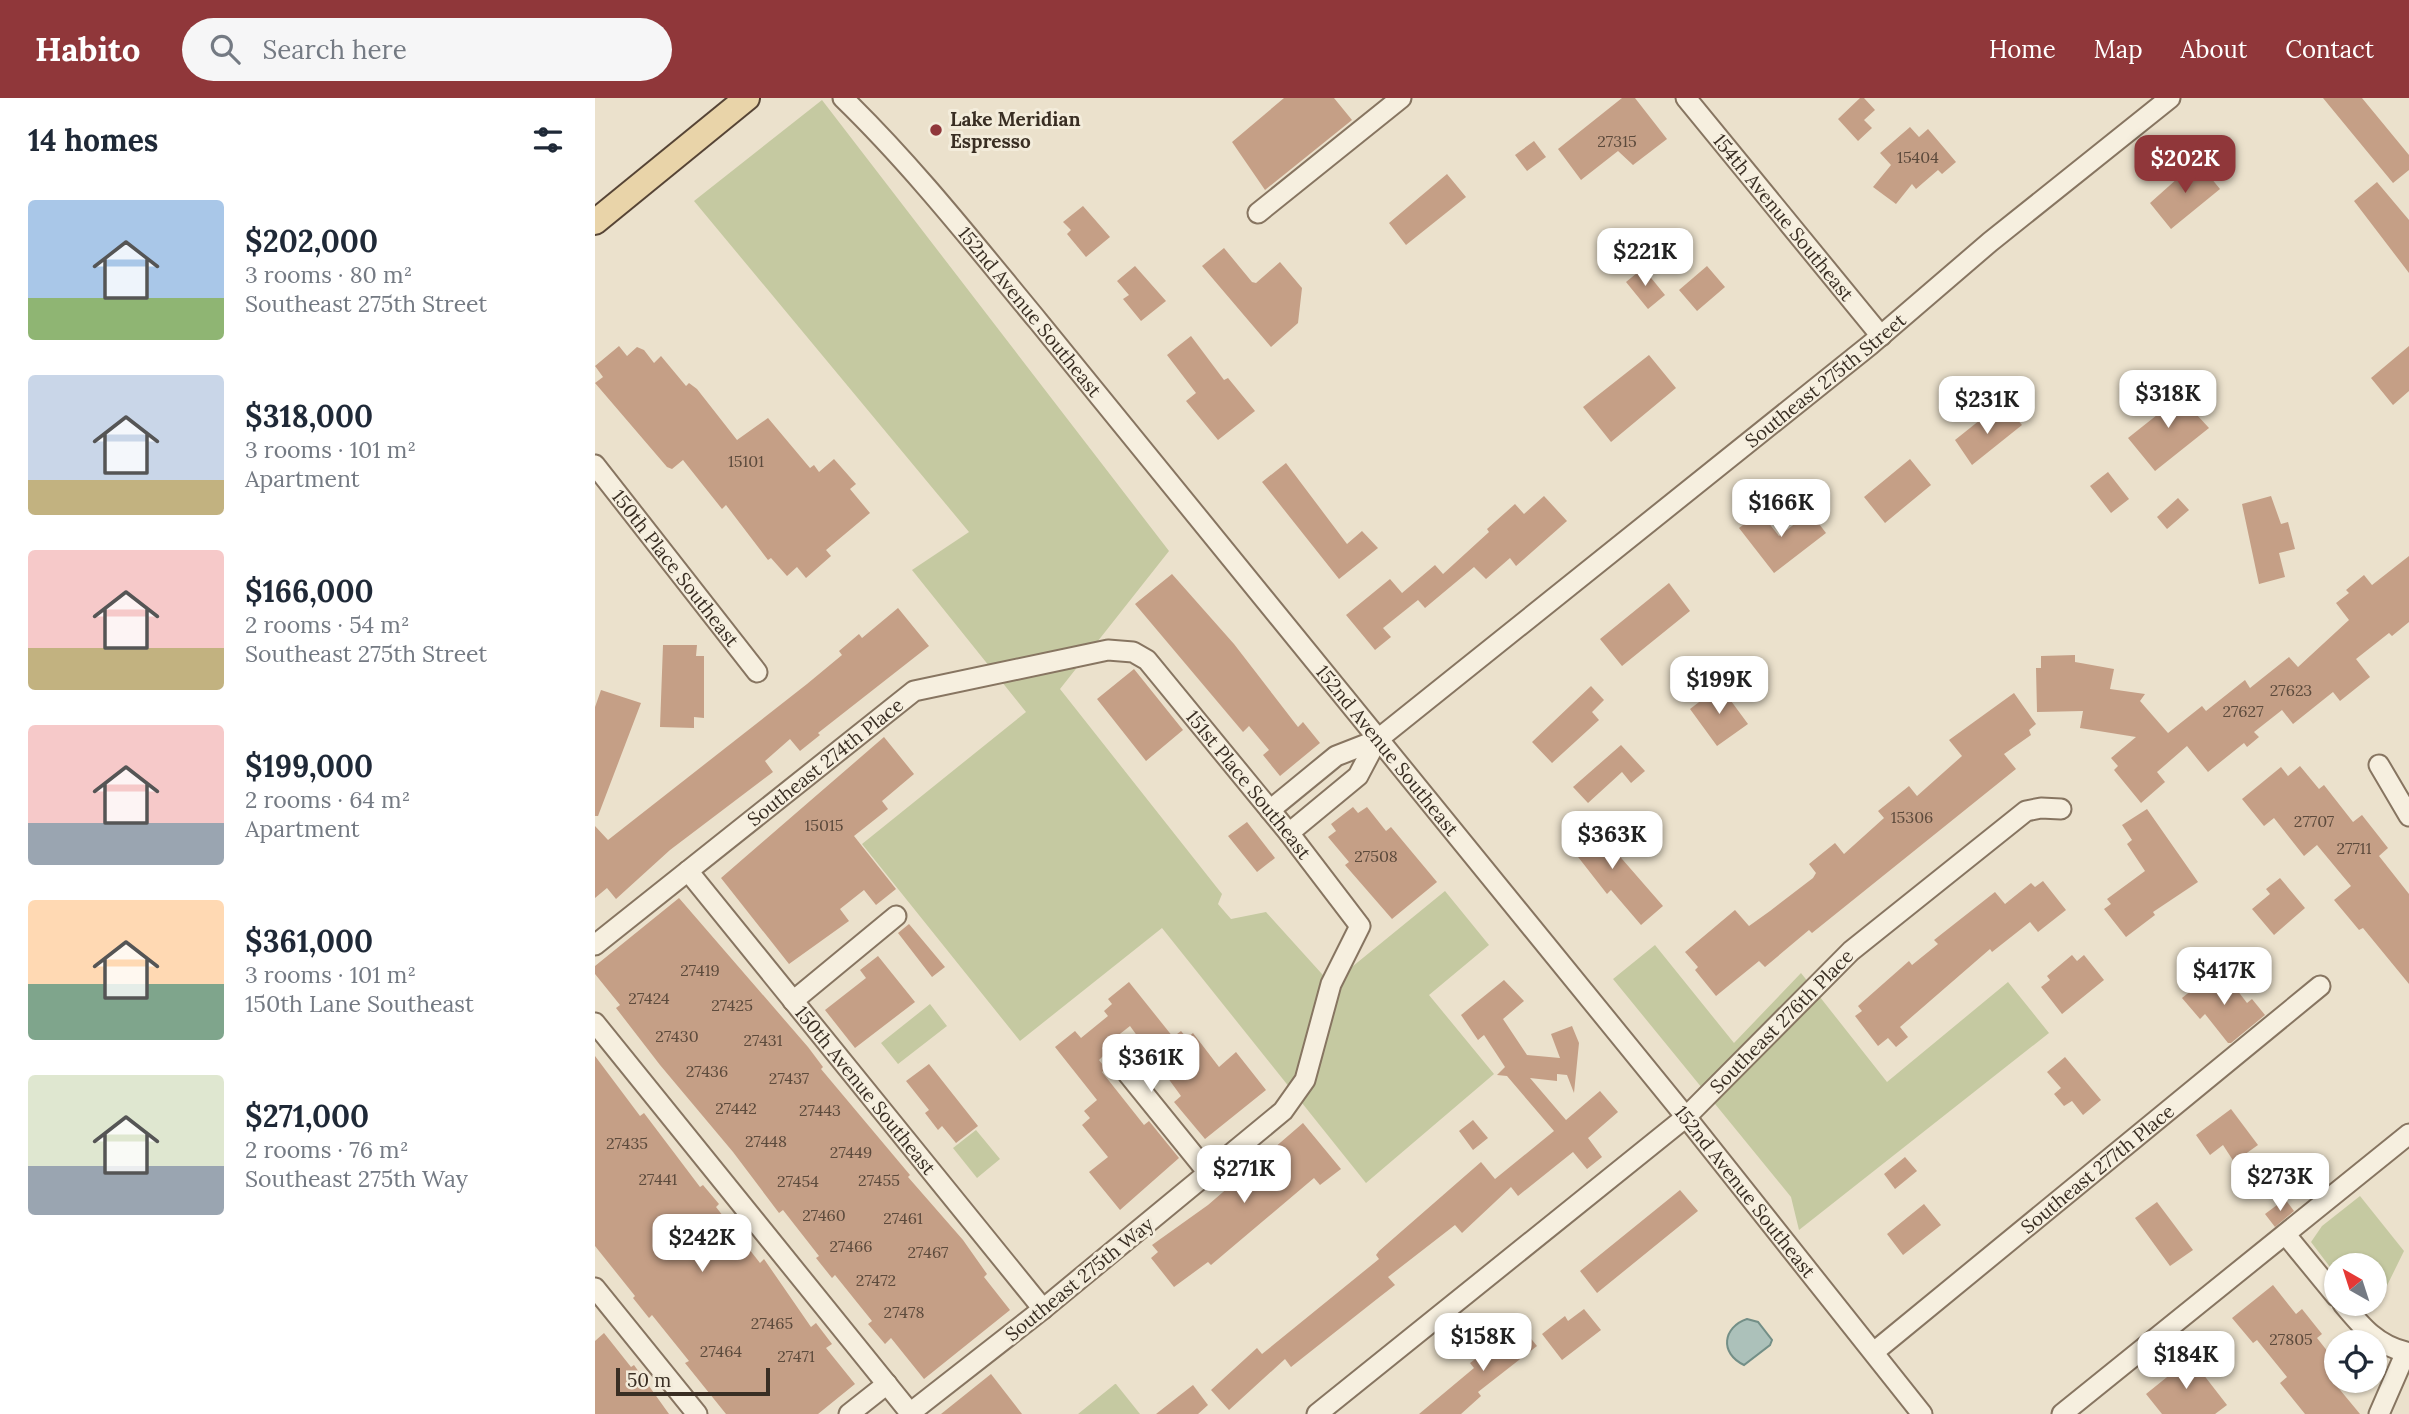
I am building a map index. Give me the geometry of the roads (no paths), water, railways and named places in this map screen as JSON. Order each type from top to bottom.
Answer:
[{"type":"main road","points":[[595,222],[747,98]]},
{"type":"street","name":"152nd Avenue Southeast","points":[[843,98],[875,129],[982,254],[1686,1117],[1921,1414]]},
{"type":"street","points":[[1258,213],[1401,98]]},
{"type":"street","name":"154th Avenue Southeast","points":[[1686,98],[1881,336]]},
{"type":"street","name":"Southeast 275th Street","points":[[1271,810],[1336,757],[1377,740],[1881,336],[1990,242],[2170,98]]},
{"type":"street","name":"150th Place Southeast","points":[[595,465],[757,672]]},
{"type":"street","name":"Southeast 274th Place","points":[[595,945],[914,691],[1108,650],[1133,652]]},
{"type":"street","name":"151st Place Southeast","points":[[1133,652],[1147,660],[1271,810],[1360,926]]},
{"type":"street","name":"Southeast 275th Street","points":[[1289,834],[1358,776],[1377,740]]},
{"type":"street","points":[[2379,765],[2409,816]]},
{"type":"street","name":"Southeast 276th Place","points":[[1317,1414],[1686,1117],[1851,951],[2026,811],[2041,808],[2061,809]]},
{"type":"street","name":"150th Avenue Southeast","points":[[688,871],[1043,1309]]},
{"type":"street","points":[[793,1001],[896,916]]},
{"type":"street","name":"Southeast 275th Way","points":[[911,1413],[1043,1309],[1283,1111],[1305,1080],[1331,984],[1360,926]]},
{"type":"street","name":"Southeast 277th Place","points":[[1874,1352],[2320,986]]},
{"type":"street","points":[[595,1023],[911,1413]]},
{"type":"street","points":[[1128,1074],[1209,1174]]},
{"type":"street","points":[[2063,1414],[2409,1134]]},
{"type":"street","points":[[2285,1235],[2324,1282]]},
{"type":"street","points":[[595,1288],[697,1414]]},
{"type":"street","points":[[2353,1316],[2367,1332],[2386,1347],[2406,1352],[2379,1414]]},
{"type":"street","points":[[849,1414],[887,1384]]},
{"type":"water","points":[[1747,1319],[1758,1322],[1772,1340],[1770,1345],[1744,1365],[1731,1354],[1727,1340],[1733,1328]]},
{"type":"place","name":"Lake Meridian Espresso","points":[[936,130]]}]
